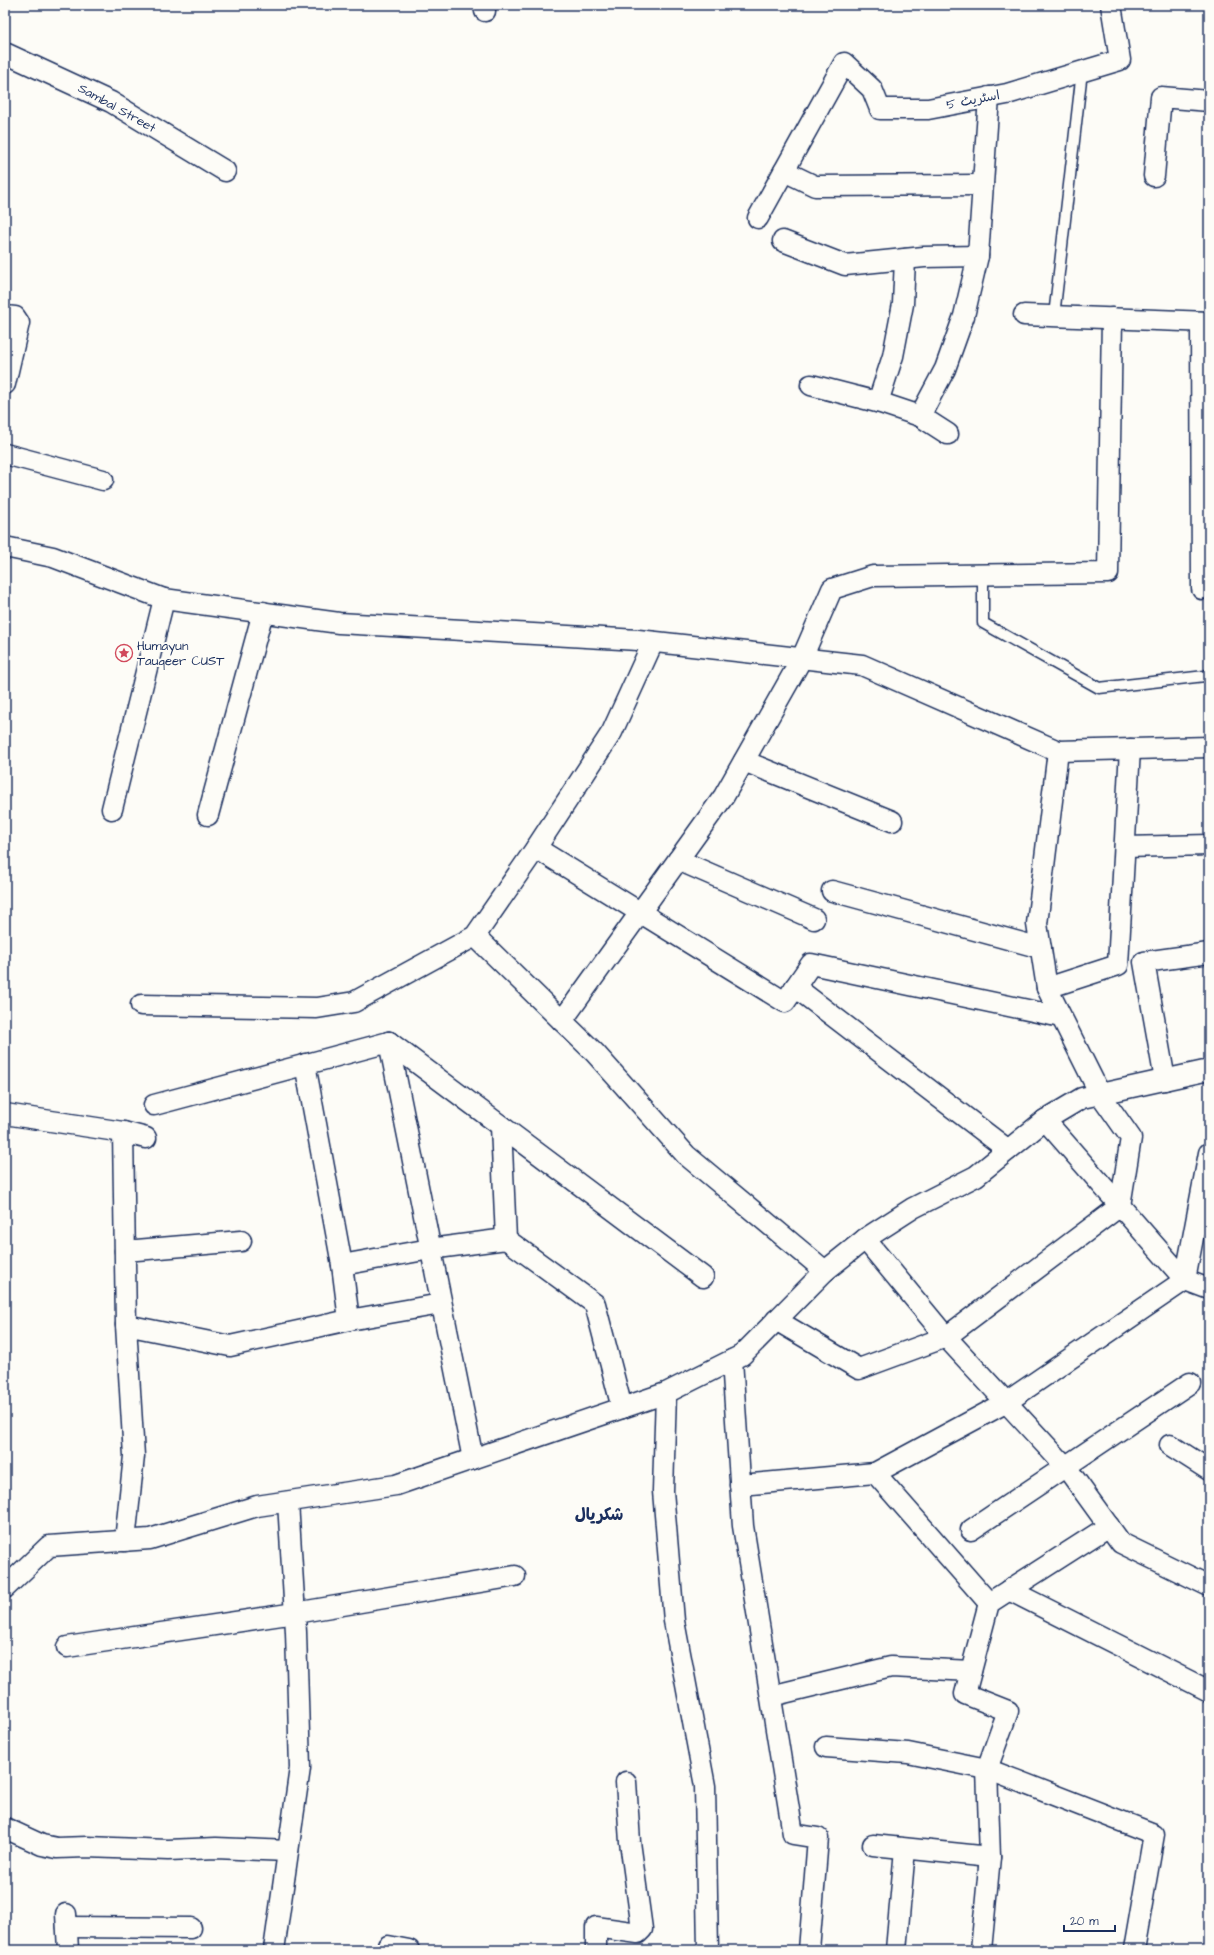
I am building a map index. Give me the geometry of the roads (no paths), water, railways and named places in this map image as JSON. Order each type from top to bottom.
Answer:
[{"type":"street","name":"اسٹریٹ 5","points":[[784,171],[844,63],[872,89],[880,108],[928,109],[1006,94],[1120,60],[1111,5]]},
{"type":"street","name":"Sambal Street","points":[[5,53],[111,102],[225,171]]},
{"type":"street","points":[[920,416],[945,369],[964,316],[978,256],[988,97]]},
{"type":"street","points":[[1154,176],[1161,97],[1209,101]]},
{"type":"street","points":[[758,218],[784,171],[815,186],[983,185]]},
{"type":"street","points":[[783,241],[845,264],[905,259],[978,256]]},
{"type":"street","points":[[878,402],[893,356],[903,304],[905,259]]},
{"type":"street","points":[[1024,315],[1205,322],[1202,589]]},
{"type":"street","points":[[5,316],[14,317],[19,323],[5,384]]},
{"type":"street","points":[[562,1021],[724,796],[802,658],[832,589],[873,576],[1108,573],[1112,318]]},
{"type":"street","points":[[811,384],[878,402],[920,416],[948,434]]},
{"type":"street","points":[[5,454],[103,480]]},
{"type":"street","points":[[5,547],[53,557],[164,599],[339,622],[653,642],[862,665],[1058,751],[1209,747]]},
{"type":"street","points":[[112,809],[164,599]]},
{"type":"street","points":[[208,816],[263,612]]},
{"type":"street","points":[[141,1005],[317,1008],[354,1002],[475,936],[536,848],[612,732],[653,642]]},
{"type":"street","points":[[1047,988],[1118,966],[1130,749]]},
{"type":"street","points":[[776,1320],[858,1369],[946,1337],[1120,1206],[1131,1138],[1100,1094],[1047,988],[1037,924],[1058,751]]},
{"type":"street","points":[[744,761],[892,821]]},
{"type":"street","points":[[1125,847],[1209,844]]},
{"type":"street","points":[[536,848],[785,1002],[811,964],[1061,1016]]},
{"type":"street","points":[[678,860],[814,919]]},
{"type":"street","points":[[832,891],[1041,948]]},
{"type":"street","points":[[475,936],[595,1053],[686,1155],[825,1271]]},
{"type":"street","points":[[1165,1080],[1144,962],[1209,953]]},
{"type":"street","points":[[795,987],[1008,1150]]},
{"type":"street","points":[[154,1106],[389,1042]]},
{"type":"street","points":[[389,1042],[703,1277]]},
{"type":"street","points":[[389,1042],[472,1459]]},
{"type":"street","points":[[305,1064],[342,1265],[349,1320]]},
{"type":"street","points":[[5,1588],[49,1546],[150,1539],[257,1506],[396,1485],[666,1394],[742,1355],[825,1271],[865,1239],[913,1208],[976,1176],[1045,1120],[1082,1098],[1209,1070]]},
{"type":"street","points":[[5,1114],[123,1132],[146,1138]]},
{"type":"street","points":[[1045,1120],[1185,1280],[1209,1289]]},
{"type":"street","points":[[501,1126],[506,1239]]},
{"type":"street","points":[[123,1132],[126,1325],[134,1456],[125,1541]]},
{"type":"street","points":[[740,1485],[875,1473],[1005,1403],[1185,1280],[1209,1153]]},
{"type":"street","points":[[342,1265],[430,1249],[506,1239],[595,1304],[622,1408]]},
{"type":"street","points":[[865,1239],[946,1337],[1005,1403],[1066,1467],[1121,1543],[1209,1586]]},
{"type":"street","points":[[125,1251],[240,1241]]},
{"type":"street","points":[[126,1325],[230,1346],[349,1320],[441,1304]]},
{"type":"street","points":[[732,1360],[743,1526],[793,1834],[818,1838],[809,1950]]},
{"type":"street","points":[[971,1530],[1190,1383]]},
{"type":"street","points":[[666,1394],[663,1491],[674,1621],[705,1786],[708,1950]]},
{"type":"street","points":[[1170,1445],[1209,1470]]},
{"type":"street","points":[[875,1473],[989,1603]]},
{"type":"street","points":[[274,1950],[300,1768],[295,1613],[288,1502]]},
{"type":"street","points":[[981,1950],[990,1857],[987,1769],[1008,1711],[965,1694],[989,1603],[1109,1526]]},
{"type":"street","points":[[67,1647],[295,1613],[515,1576]]},
{"type":"street","points":[[1009,1590],[1209,1691]]},
{"type":"street","points":[[771,1696],[891,1667],[971,1672]]},
{"type":"street","points":[[826,1747],[908,1753],[987,1769],[1154,1834],[1134,1950]]},
{"type":"street","points":[[596,1950],[596,1927],[638,1933],[642,1929],[630,1842],[626,1782]]},
{"type":"street","points":[[5,1828],[42,1845],[57,1848],[87,1847],[168,1850],[216,1848],[288,1851]]},
{"type":"street","points":[[873,1845],[990,1857]]},
{"type":"street","points":[[896,1950],[905,1848]]},
{"type":"street","points":[[68,1950],[66,1921],[191,1928]]},
{"type":"street","points":[[388,1950],[388,1946],[409,1950]]},
{"type":"lane","points":[[1054,316],[1082,71]]},
{"type":"lane","points":[[982,574],[983,623],[1099,688],[1205,676],[1209,674]]},
{"type":"place","name":"Humayun Tauqeer CUST","points":[[124,653]]},
{"type":"district","name":"شکریال","points":[[599,1515]]}]
